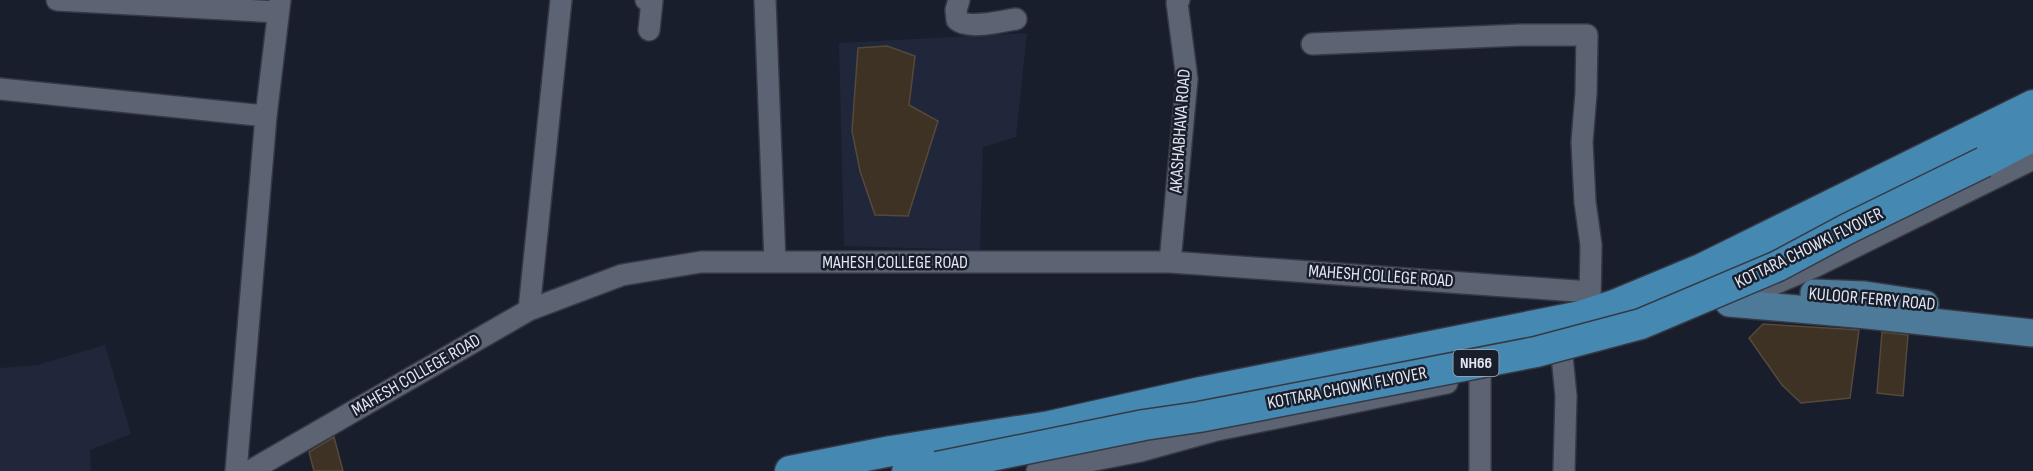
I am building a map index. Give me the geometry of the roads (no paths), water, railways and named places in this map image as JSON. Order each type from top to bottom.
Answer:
[{"type":"highway","name":"NH66","points":[[790,471],[891,451],[1050,426],[1201,392],[1423,349],[1590,303],[1614,305],[1714,261],[2033,105]]},
{"type":"highway","name":"KOTTARA CHOWKI FLYOVER","points":[[907,471],[1536,352],[1641,324],[1778,266],[1848,228],[2033,136]]},
{"type":"main road","points":[[1714,261],[1759,291]]},
{"type":"main road","points":[[1714,261],[1729,303]]},
{"type":"main road","name":"KULOOR FERRY ROAD","points":[[1759,291],[1865,295],[2033,316]]},
{"type":"main road","name":"KULOOR FERRY ROAD","points":[[1729,303],[2033,333]]},
{"type":"street","points":[[57,0],[279,6],[266,116],[236,471]]},
{"type":"street","points":[[529,310],[561,0]]},
{"type":"street","points":[[646,0],[652,0],[649,30]]},
{"type":"street","points":[[765,0],[775,262]]},
{"type":"street","points":[[959,0],[956,10],[957,20],[962,24],[971,25],[1016,19]]},
{"type":"street","name":"AKASHABHAVA ROAD","points":[[1170,262],[1187,79],[1176,1]]},
{"type":"street","points":[[1312,44],[1587,35],[1586,93],[1581,142],[1585,202],[1591,245],[1590,303]]},
{"type":"street","points":[[0,89],[266,116]]},
{"type":"street","points":[[1037,471],[1142,461],[1217,430],[1412,392],[1666,328],[1816,266],[2033,159]]},
{"type":"street","name":"MAHESH COLLEGE ROAD","points":[[250,471],[529,310],[622,275],[701,262],[1170,262],[1590,303]]},
{"type":"street","points":[[1562,356],[1566,396],[1564,471]]},
{"type":"street","points":[[1480,375],[1480,471]]}]
